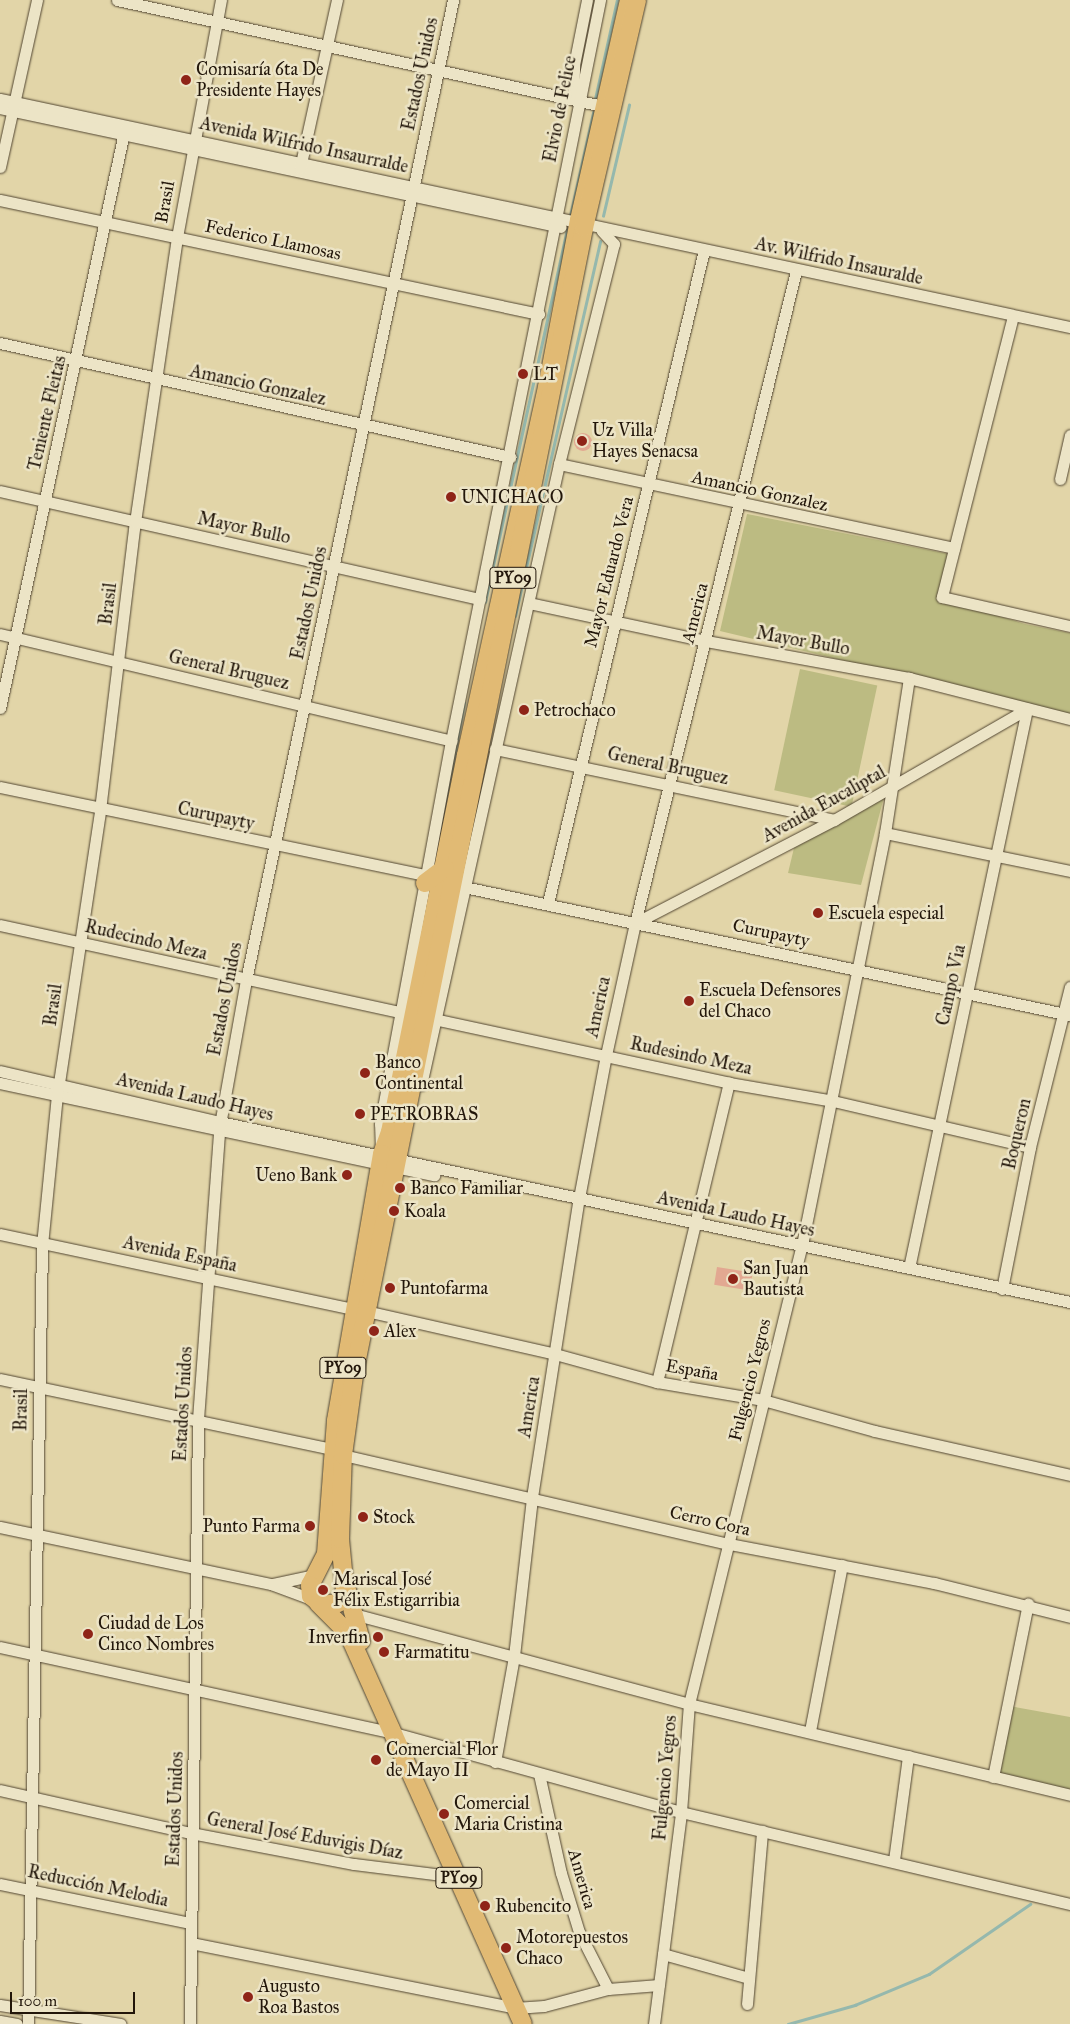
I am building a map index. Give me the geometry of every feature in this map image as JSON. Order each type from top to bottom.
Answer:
[{"type":"highway","name":"PY09","points":[[523,2024],[348,1633],[316,1601],[310,1585],[326,1554],[338,1452],[360,1310],[630,0]]},
{"type":"highway","name":"PY09","points":[[391,1160],[390,1132],[445,868],[507,510],[535,385],[584,228],[637,0]]},
{"type":"highway","points":[[426,879],[445,868]]},
{"type":"highway","name":"PY09","points":[[338,1452],[340,1539],[350,1613],[394,1733]]},
{"type":"highway","points":[[316,1574],[335,1571],[345,1583],[338,1603],[316,1601]]},
{"type":"street","points":[[0,167],[37,0]]},
{"type":"street","points":[[116,0],[327,46],[439,68],[607,107]]},
{"type":"street","name":"Brasil","points":[[28,2024],[29,1797],[35,1654],[42,1245],[57,1096],[100,810],[135,522],[158,381],[177,237],[221,0]]},
{"type":"street","points":[[301,168],[336,0]]},
{"type":"street","name":"Estados Unidos","points":[[190,2024],[190,1923],[196,1692],[198,1419],[206,1277],[219,1126],[246,980],[276,846],[392,283],[453,0]]},
{"type":"street","points":[[576,100],[574,65],[588,0]]},
{"type":"street","name":"Elvio de Felice","points":[[391,1160],[380,1124],[402,1013],[450,741],[480,599],[507,510],[510,457],[535,385],[539,314],[576,100],[600,0]]},
{"type":"street","name":"Avenida Wilfrido Insaurralde","points":[[0,99],[13,107]]},
{"type":"street","name":"Avenida Wilfrido Insaurralde","points":[[0,108],[13,107],[584,228]]},
{"type":"street","name":"Teniente Fleitas","points":[[0,708],[77,361],[124,130]]},
{"type":"street","name":"Avenida Wilfrido Insaurralde","points":[[413,191],[540,223],[555,222]]},
{"type":"street","name":"Federico Llamosas","points":[[0,200],[539,314]]},
{"type":"street","points":[[584,228],[613,238],[704,252]]},
{"type":"street","points":[[584,228],[613,238]]},
{"type":"street","name":"Av. Wilfrido Insauralde","points":[[584,228],[1012,319],[1070,327]]},
{"type":"street","points":[[391,1160],[434,1019],[494,749],[530,603],[559,464],[613,238]]},
{"type":"street","name":"Mayor Eduardo Vera","points":[[548,903],[579,764],[650,484],[704,252]]},
{"type":"street","name":"America","points":[[495,1762],[514,1656],[532,1497],[556,1354],[578,1201],[606,1055],[634,923],[740,506],[796,272]]},
{"type":"street","points":[[1070,331],[1012,319],[942,596],[1070,626]]},
{"type":"street","name":"Amancio Gonzalez","points":[[0,344],[158,381],[510,457]]},
{"type":"street","points":[[1060,479],[1070,435]]},
{"type":"street","name":"Amancio Gonzalez","points":[[559,464],[740,506],[954,548]]},
{"type":"street","name":"Mayor Bullo","points":[[0,491],[480,599]]},
{"type":"street","name":"Mayor Bullo","points":[[530,603],[706,641],[909,678],[1070,718]]},
{"type":"street","name":"General Bruguez","points":[[0,634],[450,741]]},
{"type":"street","name":"Fulgencio Yegros","points":[[653,2022],[681,1812],[689,1704],[802,1248],[885,833],[909,678]]},
{"type":"street","name":"Avenida Eucaliptal","points":[[634,923],[834,820],[1028,709]]},
{"type":"street","name":"Campo Via","points":[[909,1268],[1028,709]]},
{"type":"street","name":"General Bruguez","points":[[494,749],[579,764],[834,820]]},
{"type":"street","name":"Curupayty","points":[[0,787],[426,879]]},
{"type":"street","points":[[885,833],[1070,871]]},
{"type":"street","name":"Curupayty","points":[[464,887],[857,968],[1067,1015]]},
{"type":"street","name":"Rudecindo Meza","points":[[0,925],[402,1013]]},
{"type":"street","name":"Boqueron","points":[[1002,1289],[1030,1147],[1067,1015],[1070,986]]},
{"type":"street","name":"Rudesindo Meza","points":[[434,1019],[729,1083],[832,1101],[940,1124],[1030,1147]]},
{"type":"street","name":"Avenida Laudo Hayes","points":[[0,1071],[59,1084],[219,1126]]},
{"type":"street","name":"Avenida Laudo Hayes","points":[[0,1083],[57,1096],[391,1160],[693,1226],[909,1268],[1070,1302]]},
{"type":"street","points":[[657,1382],[693,1226],[729,1083]]},
{"type":"street","name":"Avenida España","points":[[0,1234],[42,1245],[360,1310]]},
{"type":"street","name":"España","points":[[360,1310],[556,1354],[657,1382],[763,1400],[875,1431],[1070,1476]]},
{"type":"street","name":"Cerro Cora","points":[[0,1379],[198,1419],[729,1544],[842,1565],[1028,1604],[1070,1617]]},
{"type":"street","points":[[0,1527],[197,1571],[271,1584],[316,1601]]},
{"type":"street","points":[[810,1731],[842,1565]]},
{"type":"street","points":[[271,1584],[316,1574]]},
{"type":"street","points":[[994,1777],[1028,1604]]},
{"type":"street","points":[[350,1613],[689,1704],[810,1731],[1070,1795]]},
{"type":"street","points":[[0,1648],[35,1654],[196,1692],[394,1733],[681,1812],[762,1832],[894,1860],[1070,1904]]},
{"type":"street","points":[[894,1860],[908,1756]]},
{"type":"street","name":"America","points":[[539,1774],[561,1873],[580,1932],[608,1989]]},
{"type":"street","name":"General José Eduvigis Díaz","points":[[0,1790],[192,1834],[354,1864],[458,1877]]},
{"type":"street","points":[[747,2004],[762,1832]]},
{"type":"street","name":"Reducción Melodia","points":[[0,1884],[190,1923]]},
{"type":"street","points":[[191,1943],[515,2008],[544,2006],[608,1989],[658,1985]]},
{"type":"street","points":[[662,1954],[749,1978]]},
{"type":"street","points":[[0,2005],[122,2024]]},
{"type":"street","points":[[0,2021],[17,2024]]},
{"type":"shaded area","points":[[747,514],[949,554],[940,598],[1025,624],[1070,633],[1070,715],[720,631]]},
{"type":"shaded area","points":[[800,669],[877,685],[851,807],[774,790]]},
{"type":"shaded area","points":[[884,797],[861,885],[788,873],[794,848]]},
{"type":"shaded area","points":[[1009,1706],[1070,1717],[1070,1795],[993,1777]]},
{"type":"building","name":"Uz Villa Hayes Senacsa","points":[[579,433],[587,433],[592,438],[590,449],[579,451],[574,446],[574,438]]},
{"type":"building","name":"San Juan Bautista","points":[[717,1267],[753,1273],[750,1290],[714,1285]]},
{"type":"waterway","points":[[595,99],[617,0]]},
{"type":"waterway","points":[[603,216],[629,105]]},
{"type":"waterway","points":[[570,216],[593,113]]},
{"type":"waterway","points":[[485,602],[567,229]]},
{"type":"waterway","points":[[515,616],[600,242]]},
{"type":"waterway","points":[[439,834],[464,703]]},
{"type":"waterway","points":[[788,2024],[855,2005],[929,1974],[1030,1904]]},
{"type":"place","name":"Comisaría 6ta De Presidente Hayes","points":[[186,80]]},
{"type":"place","name":"LT","points":[[523,374]]},
{"type":"place","name":"Uz Villa Hayes Senacsa","points":[[582,441]]},
{"type":"place","name":"UNICHACO","points":[[451,497]]},
{"type":"place","name":"Petrochaco","points":[[524,710]]},
{"type":"place","name":"Escuela especial","points":[[818,913]]},
{"type":"place","name":"Escuela Defensores del Chaco","points":[[689,1001]]},
{"type":"place","name":"Banco Continental","points":[[365,1073]]},
{"type":"place","name":"PETROBRAS","points":[[360,1114]]},
{"type":"place","name":"Ueno Bank","points":[[347,1175]]},
{"type":"place","name":"Banco Familiar","points":[[400,1188]]},
{"type":"place","name":"Koala","points":[[394,1211]]},
{"type":"place","name":"San Juan Bautista","points":[[733,1279]]},
{"type":"place","name":"Puntofarma","points":[[390,1288]]},
{"type":"place","name":"Alex","points":[[374,1331]]},
{"type":"place","name":"Stock","points":[[363,1517]]},
{"type":"place","name":"Punto Farma","points":[[310,1526]]},
{"type":"place","name":"Mariscal José Félix Estigarribia","points":[[323,1590]]},
{"type":"place","name":"Ciudad de Los Cinco Nombres","points":[[88,1634]]},
{"type":"place","name":"Inverfin","points":[[378,1637]]},
{"type":"place","name":"Farmatitu","points":[[384,1652]]},
{"type":"place","name":"Comercial Flor de Mayo II","points":[[376,1760]]},
{"type":"place","name":"Comercial Maria Cristina","points":[[444,1814]]},
{"type":"place","name":"Rubencito","points":[[485,1906]]},
{"type":"place","name":"Motorepuestos Chaco","points":[[506,1948]]},
{"type":"place","name":"Augusto Roa Bastos","points":[[248,1997]]}]
